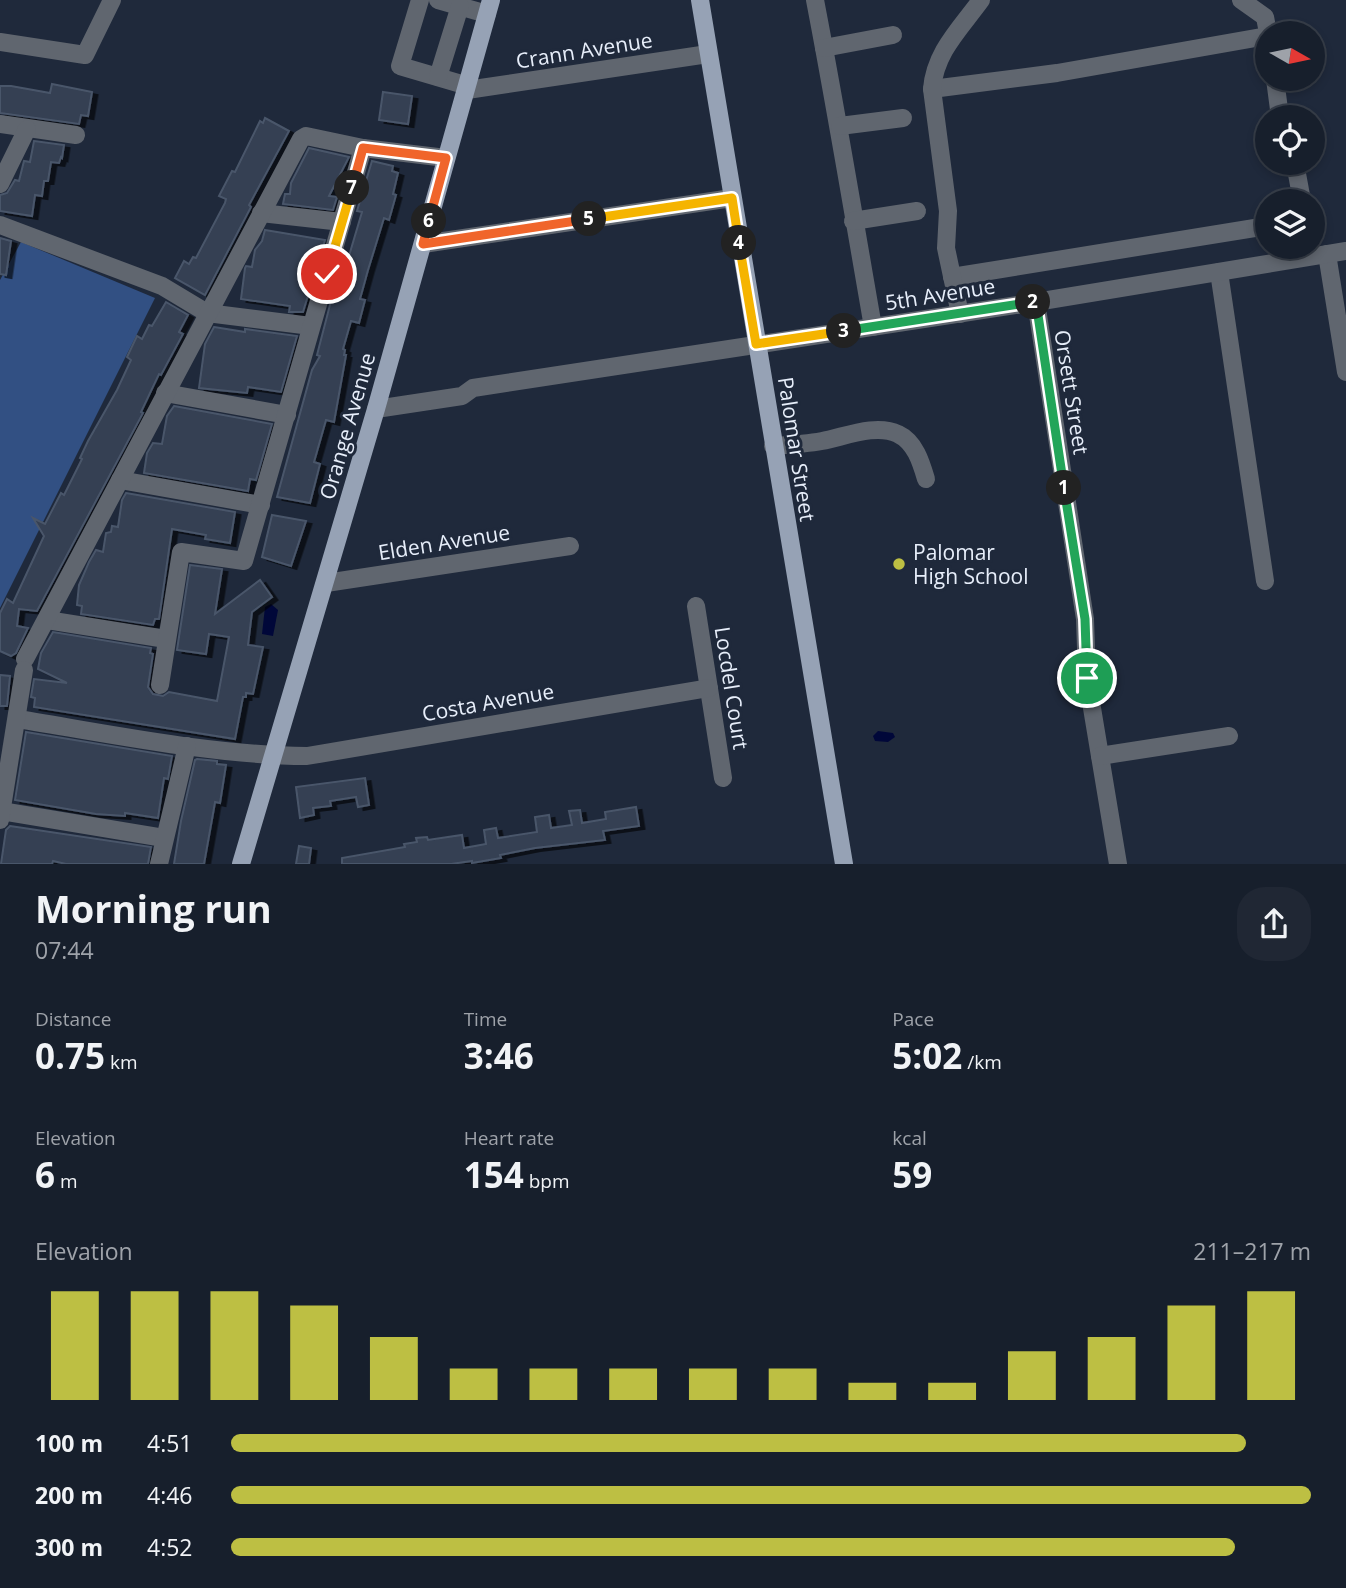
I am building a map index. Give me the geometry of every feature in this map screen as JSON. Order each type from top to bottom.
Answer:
[{"type":"main road","name":"Palomar Street","points":[[700,0],[844,863]]},
{"type":"main road","name":"Orange Avenue","points":[[242,863],[326,583],[489,7]]},
{"type":"street","points":[[0,41],[85,55],[112,0]]},
{"type":"street","points":[[420,0],[400,66],[467,88]]},
{"type":"street","points":[[438,0],[460,6],[489,7]]},
{"type":"street","points":[[815,0],[840,126],[853,221],[873,327]]},
{"type":"street","points":[[960,314],[946,248],[948,211],[932,89],[933,72],[940,55],[981,0]]},
{"type":"street","points":[[1241,0],[1265,21]]},
{"type":"street","points":[[438,77],[460,6]]},
{"type":"street","points":[[824,47],[893,35]]},
{"type":"street","points":[[932,89],[1057,73],[1255,37]]},
{"type":"street","name":"Crann Avenue","points":[[467,88],[708,54]]},
{"type":"street","points":[[840,126],[902,118]]},
{"type":"street","points":[[0,124],[76,135]]},
{"type":"street","points":[[0,184],[27,129]]},
{"type":"street","points":[[164,838],[1,815],[25,665],[165,393],[301,139],[306,136],[363,148],[446,158]]},
{"type":"street","points":[[160,685],[181,552],[244,561],[363,148]]},
{"type":"street","points":[[423,244],[732,198]]},
{"type":"street","points":[[853,221],[917,211]]},
{"type":"street","points":[[261,213],[342,222]]},
{"type":"street","points":[[0,225],[162,286],[207,313],[311,326]]},
{"type":"street","points":[[952,277],[1255,228]]},
{"type":"street","name":"5th Avenue","points":[[1325,252],[1346,251]]},
{"type":"street","name":"5th Avenue","points":[[376,409],[462,396],[473,388],[1036,302],[1282,259]]},
{"type":"street","points":[[1318,259],[1346,372]]},
{"type":"street","points":[[1219,272],[1265,581]]},
{"type":"street","name":"Orsett Street","points":[[1036,302],[1085,619],[1087,678],[1118,863]]},
{"type":"street","points":[[165,393],[287,415]]},
{"type":"street","points":[[773,446],[822,441],[875,430],[897,433],[915,450],[926,479]]},
{"type":"street","points":[[120,480],[261,505]]},
{"type":"street","name":"Elden Avenue","points":[[326,583],[570,546]]},
{"type":"street","name":"Locdel Court","points":[[696,606],[723,778]]},
{"type":"street","points":[[47,620],[166,639]]},
{"type":"street","name":"Costa Avenue","points":[[17,719],[187,746],[273,756],[307,756],[709,688]]},
{"type":"street","points":[[1100,756],[1229,736]]},
{"type":"street","points":[[159,863],[187,746]]},
{"type":"shaded area","points":[[21,242],[155,298],[0,608],[0,280]]},
{"type":"shaded area","points":[[271,604],[278,610],[273,636],[262,634],[265,607]]},
{"type":"shaded area","points":[[878,731],[893,733],[895,737],[888,742],[875,741],[873,736]]},
{"type":"building","points":[[52,84],[92,92],[88,116],[81,115],[79,124],[0,113],[0,86],[50,93]]},
{"type":"building","points":[[383,92],[412,96],[408,124],[379,120]]},
{"type":"building","points":[[265,118],[289,131],[205,295],[175,278],[184,261],[189,264],[193,257],[196,258],[225,203],[226,199],[219,196],[232,171],[235,172],[260,121],[263,123]]},
{"type":"building","points":[[34,141],[64,145],[62,158],[59,163],[51,162],[42,196],[35,195],[32,216],[0,211],[0,195],[7,193],[15,180],[19,181],[24,161],[30,162]]},
{"type":"building","points":[[309,148],[349,157],[329,196],[337,197],[333,210],[283,204],[285,194],[290,194],[291,183]]},
{"type":"building","points":[[372,161],[393,166],[392,171],[398,173],[393,194],[396,195],[389,220],[384,218],[368,270],[360,299],[365,300],[359,323],[351,321],[343,349],[346,355],[334,422],[326,420],[314,462],[320,464],[310,503],[277,497],[312,370],[320,356],[317,355],[332,297],[335,298],[336,292],[338,293],[362,212],[357,211]]},
{"type":"building","points":[[265,230],[325,240],[303,312],[289,312],[290,306],[241,299],[245,268],[252,267],[255,250],[262,241]]},
{"type":"building","points":[[0,238],[11,241],[6,275],[0,274]]},
{"type":"building","points":[[166,302],[188,315],[179,332],[183,334],[161,375],[159,374],[141,412],[143,413],[37,611],[19,609],[17,626],[28,628],[16,653],[11,656],[0,651],[0,613],[7,599],[13,603],[44,536],[33,518],[45,524],[61,493],[64,495],[88,441],[131,360],[127,357],[137,336],[142,339]]},
{"type":"building","points":[[214,327],[297,336],[281,392],[248,387],[247,393],[199,388],[205,344]]},
{"type":"building","points":[[174,406],[272,424],[256,480],[250,479],[248,491],[144,473],[147,453],[153,443],[162,444],[167,416]]},
{"type":"building","points":[[126,493],[235,512],[230,543],[205,539],[206,535],[172,529],[159,619],[155,619],[153,625],[81,614],[82,606],[77,605],[79,585],[89,562],[96,550],[103,552],[106,533],[111,532],[112,526],[118,527],[122,500]]},
{"type":"building","points":[[272,515],[306,521],[291,566],[262,557]]},
{"type":"building","points":[[190,565],[222,569],[215,614],[260,580],[272,597],[252,612],[248,645],[263,647],[253,694],[246,693],[246,697],[243,697],[235,739],[34,707],[35,698],[31,697],[34,679],[67,683],[38,669],[41,653],[53,632],[151,648],[150,653],[153,654],[148,687],[153,694],[163,696],[169,692],[217,701],[229,637],[209,634],[206,654],[177,650]]},
{"type":"building","points":[[0,675],[10,676],[7,706],[0,706]]},
{"type":"building","points":[[26,732],[172,756],[168,779],[164,778],[158,818],[125,813],[125,816],[96,814],[15,800]]},
{"type":"building","points":[[197,759],[226,765],[220,803],[215,802],[204,864],[174,864],[181,821]]},
{"type":"building","points":[[365,778],[369,805],[358,807],[356,797],[330,801],[331,806],[313,808],[314,815],[300,818],[296,787]]},
{"type":"building","points":[[636,807],[639,826],[603,831],[605,840],[535,848],[472,863],[342,864],[342,858],[405,847],[404,844],[417,842],[416,838],[427,837],[428,840],[462,835],[464,848],[486,844],[484,830],[496,828],[498,838],[537,832],[535,817],[549,815],[551,828],[572,825],[569,811],[580,810],[582,823],[606,819],[605,812]]},
{"type":"building","points":[[10,826],[151,847],[148,864],[66,864],[53,861],[52,864],[1,864],[6,830]]},
{"type":"building","points":[[299,846],[311,848],[309,864],[296,864]]},
{"type":"place","name":"Palomar High School","points":[[899,564]]},
{"type":"route","points":[[327,274],[363,148],[446,158],[423,244],[732,198],[756,344],[1036,302],[1042,355],[1085,619],[1087,678]]}]
